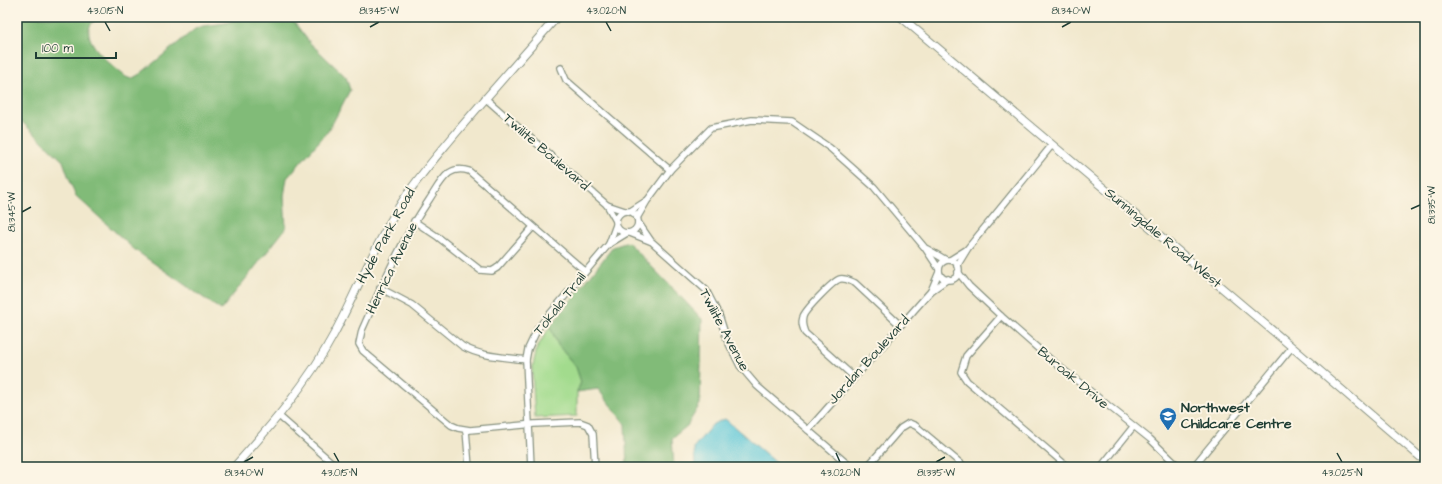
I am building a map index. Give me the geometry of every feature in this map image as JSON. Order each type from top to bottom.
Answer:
[{"type":"main road","name":"Hyde Park Road","points":[[234,467],[279,416],[334,336],[401,203],[430,164],[485,98],[557,17]]},
{"type":"main road","name":"Sunningdale Road West","points":[[901,17],[1425,461]]},
{"type":"street","points":[[561,68],[566,80],[670,170]]},
{"type":"street","name":"Twilite Boulevard","points":[[485,98],[608,205],[627,212]]},
{"type":"street","points":[[647,201],[619,215],[616,223],[620,230],[628,233],[636,228],[637,220],[647,201],[670,170],[711,128],[752,120],[792,122],[830,148],[874,187],[925,248],[942,277],[951,279],[958,269],[968,248],[1052,145]]},
{"type":"street","name":"Henrica Avenue","points":[[585,272],[470,172],[459,169],[454,170],[444,179],[414,222],[401,245],[362,330],[359,344],[363,351],[451,425],[458,428],[466,430],[580,422],[588,425],[593,434],[595,467]]},
{"type":"street","name":"Twilite Boulevard","points":[[608,205],[616,223]]},
{"type":"street","points":[[627,212],[632,213],[637,220]]},
{"type":"street","name":"Twilite Avenue","points":[[637,220],[651,241],[706,290],[719,315],[727,340],[740,366],[757,386],[851,467]]},
{"type":"street","points":[[414,222],[438,236],[475,267],[486,271],[492,271],[497,268],[533,227]]},
{"type":"street","name":"Tokala Trail","points":[[609,244],[616,223]]},
{"type":"street","name":"Twilite Avenue","points":[[628,233],[651,241]]},
{"type":"street","name":"Tokala Trail","points":[[531,467],[526,360],[528,349],[538,328],[609,244],[628,233]]},
{"type":"street","points":[[925,248],[953,261],[958,269]]},
{"type":"street","points":[[939,270],[941,263],[968,248]]},
{"type":"street","name":"Buroak Drive","points":[[958,269],[969,286],[1001,316],[1050,359],[1133,427],[1150,439],[1179,467]]},
{"type":"street","name":"Jordan Boulevard","points":[[931,291],[939,270]]},
{"type":"street","points":[[854,377],[805,333],[802,325],[803,315],[833,282],[840,279],[848,279],[855,283],[900,326]]},
{"type":"street","name":"Jordan Boulevard","points":[[808,430],[931,291],[951,279]]},
{"type":"street","name":"Buroak Drive","points":[[951,279],[969,286]]},
{"type":"street","points":[[380,288],[412,304],[468,350],[526,360]]},
{"type":"street","points":[[1001,316],[966,356],[961,372],[967,381],[1068,467]]},
{"type":"street","points":[[1193,467],[1292,347]]},
{"type":"street","points":[[279,416],[337,467]]},
{"type":"street","points":[[867,467],[900,428],[909,423],[916,426],[965,467]]},
{"type":"street","points":[[1101,467],[1133,427]]},
{"type":"street","points":[[466,430],[469,467]]},
{"type":"green space","points":[[17,17],[98,17],[90,26],[89,33],[91,40],[95,47],[108,61],[126,77],[131,79],[140,74],[195,29],[203,26],[226,23],[242,17],[285,17],[294,22],[310,43],[346,77],[350,90],[329,130],[287,178],[284,196],[286,228],[221,310],[135,250],[75,195],[63,161],[17,117]]},
{"type":"green space","points":[[628,242],[702,319],[700,404],[687,426],[672,438],[674,467],[627,467],[625,424],[598,389],[577,392],[581,382],[576,367],[558,345],[550,327],[613,247]]},
{"type":"green space","points":[[550,327],[558,345],[576,367],[581,382],[577,392],[577,416],[535,418],[532,370],[537,348]]},
{"type":"water","points":[[725,419],[781,467],[695,467],[694,447],[713,424]]},
{"type":"place","name":"Northwest Childcare Centre","points":[[1168,431]]}]
